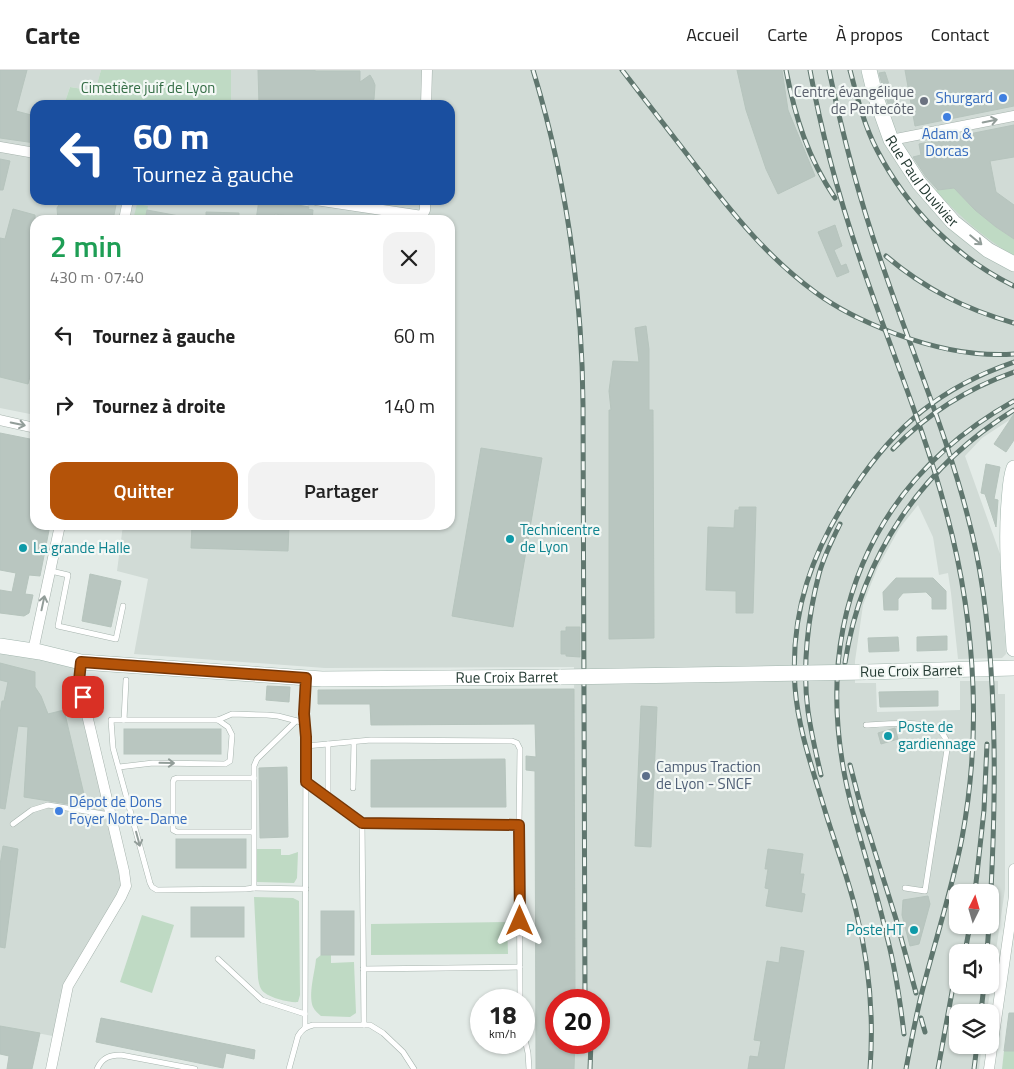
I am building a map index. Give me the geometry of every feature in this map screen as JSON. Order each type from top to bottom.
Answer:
[{"type":"street","points":[[426,100],[427,70]]},
{"type":"street","name":"Rue Paul Duvivier","points":[[869,70],[875,95],[891,140],[919,183],[953,222],[988,250],[1014,264]]},
{"type":"street","points":[[891,140],[1014,116]]},
{"type":"street","points":[[0,147],[30,152]]},
{"type":"street","points":[[349,205],[415,215]]},
{"type":"street","points":[[0,420],[30,427]]},
{"type":"street","points":[[1014,468],[1008,516],[1014,649]]},
{"type":"street","points":[[33,651],[59,530]]},
{"type":"street","name":"Rue Croix Barret","points":[[0,646],[81,662],[331,679],[561,677],[1014,668]]},
{"type":"street","points":[[51,1069],[68,986],[122,897],[126,886],[79,681],[81,662]]},
{"type":"street","points":[[989,1069],[1014,896],[1014,869]]},
{"type":"lane","points":[[50,571],[68,575],[58,626],[116,639],[123,606]]},
{"type":"lane","points":[[305,1028],[306,746],[304,714],[306,678]]},
{"type":"lane","points":[[124,720],[126,680]]},
{"type":"lane","points":[[305,723],[278,716],[232,714],[218,720],[111,720],[113,748],[152,888],[157,890],[306,889]]},
{"type":"lane","points":[[119,767],[153,763],[225,764],[230,762],[232,735],[228,727],[218,720]]},
{"type":"lane","points":[[254,888],[254,766],[257,759],[296,721]]},
{"type":"lane","points":[[866,725],[931,725],[944,735],[948,743],[925,891],[905,888]]},
{"type":"lane","points":[[306,746],[371,740],[512,741],[518,743],[520,749],[520,989]]},
{"type":"lane","points":[[353,788],[354,742]]},
{"type":"lane","points":[[328,744],[328,798]]},
{"type":"lane","points":[[253,832],[177,832],[173,830],[172,782],[177,778],[254,778]]},
{"type":"lane","points":[[306,782],[362,823],[519,825]]},
{"type":"lane","points":[[12,824],[32,810],[48,805],[110,815]]},
{"type":"lane","points":[[362,823],[364,1025]]},
{"type":"lane","points":[[218,959],[262,1000],[305,1014]]},
{"type":"lane","points":[[363,969],[520,967]]},
{"type":"lane","points":[[289,1069],[298,1036],[305,1028],[313,1025],[370,1025],[384,1033],[403,1052],[414,1069]]},
{"type":"lane","points":[[97,1069],[105,1058],[121,1054],[195,1069]]},
{"type":"lane","points":[[528,1054],[529,1069]]},
{"type":"shaded area","points":[[0,70],[101,70],[95,91],[70,87],[66,100],[30,100],[30,205],[308,206],[455,205],[455,100],[231,100],[231,70],[1014,70],[1014,417],[982,438],[965,456],[1000,554],[1006,654],[1002,658],[958,659],[948,573],[939,575],[933,537],[918,505],[899,529],[871,584],[863,605],[855,661],[855,683],[876,683],[877,712],[960,710],[960,681],[998,681],[998,694],[1005,694],[1005,889],[999,930],[999,884],[949,884],[949,934],[998,934],[997,944],[949,944],[949,994],[990,994],[988,1004],[949,1004],[949,1054],[981,1054],[979,1069],[574,1069],[575,1054],[610,1054],[610,989],[575,989],[574,667],[325,668],[134,654],[148,579],[117,571],[122,530],[455,530],[455,215],[30,215],[30,414],[0,408]]},
{"type":"shaded area","points":[[0,646],[81,662],[79,681],[126,886],[68,986],[58,1037],[0,1026]]},
{"type":"green space","name":"Cimetière juif de Lyon","points":[[101,70],[231,70],[231,100],[66,100],[70,87],[95,91]]},
{"type":"green space","points":[[954,188],[982,216],[1014,239],[1014,256],[972,226],[935,190]]},
{"type":"green space","points":[[137,205],[148,206],[146,215],[134,215]]},
{"type":"green space","points":[[257,849],[281,849],[281,855],[298,852],[297,878],[294,883],[257,882]]},
{"type":"green space","points":[[254,897],[293,898],[299,901],[300,995],[298,1002],[272,997],[263,992],[260,987]]},
{"type":"green space","points":[[142,915],[174,925],[152,993],[120,982]]},
{"type":"green space","points":[[507,922],[508,954],[371,955],[371,924]]},
{"type":"green space","points":[[321,955],[331,955],[331,963],[354,962],[356,1013],[350,1017],[321,1016],[313,1007],[311,996],[312,983],[316,959]]},
{"type":"green space","points":[[1004,1051],[1014,1051],[1014,1069],[1002,1069]]},
{"type":"building","points":[[0,70],[27,70],[16,111],[30,115],[30,142],[0,138]]},
{"type":"building","points":[[258,70],[360,71],[360,82],[370,75],[375,85],[374,100],[259,100]]},
{"type":"building","points":[[737,70],[782,70],[788,110],[815,176],[778,194],[766,169],[746,110]]},
{"type":"building","points":[[905,70],[1014,70],[1014,106],[915,126]]},
{"type":"building","points":[[885,72],[898,112],[892,115],[879,73]]},
{"type":"building","points":[[1014,125],[1014,157],[990,161],[996,192],[1014,205],[1014,239],[975,210],[954,188],[938,190],[926,177],[913,157],[921,155],[919,144]]},
{"type":"building","points":[[0,159],[10,161],[3,190],[0,190]]},
{"type":"building","points":[[59,205],[116,205],[114,215],[58,215]]},
{"type":"building","points":[[258,205],[297,205],[309,207],[308,209],[313,210],[312,215],[257,215]]},
{"type":"building","points":[[13,209],[35,215],[30,215],[30,376],[28,384],[0,377],[0,238],[5,239]]},
{"type":"building","points":[[147,210],[174,215],[146,215]]},
{"type":"building","points":[[206,212],[239,213],[239,215],[206,215]]},
{"type":"building","points":[[835,225],[842,246],[834,250],[841,266],[846,264],[849,272],[837,277],[818,232]]},
{"type":"building","points":[[646,326],[649,349],[649,410],[653,410],[654,638],[609,639],[609,410],[611,410],[609,391],[613,361],[639,362],[635,328]]},
{"type":"building","points":[[1014,414],[1014,440],[1006,452],[994,444]]},
{"type":"building","points":[[0,433],[30,439],[30,530],[49,530],[40,576],[29,575],[25,594],[33,595],[29,613],[24,616],[0,613],[0,590],[12,592],[16,573],[0,570]]},
{"type":"building","points":[[481,448],[542,458],[513,627],[452,616]]},
{"type":"building","points":[[986,464],[1000,467],[994,499],[998,500],[996,527],[985,494],[981,493]]},
{"type":"building","points":[[739,507],[756,507],[753,613],[736,613],[736,591],[706,590],[708,527],[734,528],[735,510],[739,510]]},
{"type":"building","points":[[192,530],[289,530],[288,551],[191,548]]},
{"type":"building","points":[[90,574],[121,581],[111,627],[82,621]]},
{"type":"building","points":[[896,578],[933,578],[946,591],[946,609],[932,609],[932,598],[926,592],[903,593],[898,599],[898,610],[884,610],[883,592]]},
{"type":"building","points":[[566,627],[580,627],[580,657],[561,654],[561,631],[566,631]]},
{"type":"building","points":[[947,636],[947,650],[917,651],[917,637]]},
{"type":"building","points":[[898,637],[899,651],[869,652],[868,638]]},
{"type":"building","points":[[0,663],[35,672],[35,687],[41,696],[48,714],[64,710],[87,807],[24,797],[28,727],[18,726],[5,809],[0,808],[0,714],[8,682],[0,680]]},
{"type":"building","points":[[267,686],[290,687],[289,702],[266,700]]},
{"type":"building","points":[[574,689],[575,989],[545,989],[545,1054],[575,1054],[574,1069],[536,1069],[535,771],[526,770],[526,756],[536,757],[535,724],[371,725],[370,704],[318,704],[318,690]]},
{"type":"building","points":[[938,691],[938,706],[880,707],[879,692]]},
{"type":"building","name":"Campus Traction de Lyon - SNCF","points":[[641,706],[657,707],[651,847],[635,846]]},
{"type":"building","name":"Poste de gardiennage","points":[[895,728],[898,739],[881,744],[878,733]]},
{"type":"building","points":[[124,729],[221,729],[221,754],[124,754]]},
{"type":"building","points":[[505,759],[506,807],[371,807],[371,760]]},
{"type":"building","points":[[287,767],[288,837],[260,838],[259,768]]},
{"type":"building","points":[[176,839],[246,839],[246,868],[176,868]]},
{"type":"building","points":[[3,846],[18,849],[5,948],[0,947],[0,865]]},
{"type":"building","points":[[768,849],[803,854],[800,874],[804,874],[801,893],[805,894],[802,912],[766,906],[769,889],[765,888],[768,869],[765,869]]},
{"type":"building","name":"Poste HT","points":[[928,896],[930,904],[919,944],[910,946],[902,915],[903,900]]},
{"type":"building","points":[[191,907],[244,907],[244,937],[191,937]]},
{"type":"building","points":[[321,911],[354,911],[354,955],[321,955]]},
{"type":"building","points":[[781,947],[804,951],[784,1069],[748,1069],[750,1056],[758,1057],[761,1041],[754,1040],[767,961],[779,963]]},
{"type":"building","points":[[1009,1013],[1014,1013],[1014,1051],[1004,1051]]},
{"type":"building","points":[[101,1018],[255,1050],[254,1059],[226,1053],[223,1068],[96,1042]]},
{"type":"building","points":[[0,1026],[40,1033],[32,1069],[7,1069],[9,1056],[0,1054]]},
{"type":"railway","points":[[533,70],[555,152],[563,194],[575,278],[582,363],[585,989]]},
{"type":"railway","points":[[622,70],[742,223],[783,266],[815,292],[854,316],[910,339],[969,353],[1014,354]]},
{"type":"railway","points":[[786,70],[798,121],[804,137],[817,168],[835,198]]},
{"type":"railway","points":[[810,70],[826,144],[846,217],[918,420],[947,515],[965,601],[970,644],[973,688],[972,763],[965,820],[954,876],[920,998],[906,1069]]},
{"type":"railway","points":[[829,70],[859,194],[895,302],[946,443],[976,551],[990,647],[993,696],[994,786],[991,884]]},
{"type":"railway","points":[[850,70],[868,131],[889,171],[903,192],[918,211],[953,246],[972,261],[1014,286]]},
{"type":"railway","points":[[886,256],[946,297],[1014,323]]},
{"type":"railway","points":[[870,1069],[871,1009],[867,969],[860,930],[849,886],[807,751],[799,719],[794,659],[800,607],[807,583],[826,535],[854,488],[886,445],[922,411],[942,396],[964,383],[1014,362]]},
{"type":"railway","points":[[893,449],[920,424],[949,403],[980,386],[1014,372]]},
{"type":"railway","points":[[904,1034],[892,958],[847,787],[838,727],[838,670],[846,615],[863,564],[888,516],[921,473],[963,434],[1014,401]]},
{"type":"railway","points":[[845,663],[853,624],[865,586],[881,551],[901,518],[924,487],[951,459],[981,433],[1014,410]]},
{"type":"railway","points":[[821,775],[806,694],[807,642],[819,574],[840,524]]},
{"type":"railway","points":[[976,884],[984,810],[987,744]]},
{"type":"railway","points":[[850,765],[916,993]]},
{"type":"railway","points":[[966,944],[968,934]]},
{"type":"railway","points":[[988,934],[988,944]]},
{"type":"railway","points":[[938,1069],[952,994]]},
{"type":"railway","points":[[982,1004],[983,994]]},
{"type":"railway","points":[[921,1018],[925,1032]]},
{"type":"railway","points":[[590,1069],[591,1054]]},
{"type":"railway","points":[[974,1069],[976,1054]]},
{"type":"place","name":"Shurgard","points":[[1003,98]]},
{"type":"place","name":"Centre évangélique de Pentecôte","points":[[924,101]]},
{"type":"place","name":"Adam & Dorcas","points":[[947,117]]},
{"type":"place","name":"Technicentre de Lyon","points":[[510,539]]},
{"type":"place","name":"La grande Halle","points":[[23,548]]},
{"type":"place","name":"Poste de gardiennage","points":[[888,736]]},
{"type":"place","name":"Campus Traction de Lyon - SNCF","points":[[646,776]]},
{"type":"place","name":"Dépot de Dons Foyer Notre-Dame","points":[[59,811]]},
{"type":"place","name":"Poste HT","points":[[914,930]]},
{"type":"route","points":[[83,697],[79,681],[81,662],[306,678],[304,714],[306,782],[362,823],[519,825],[520,921]]}]
